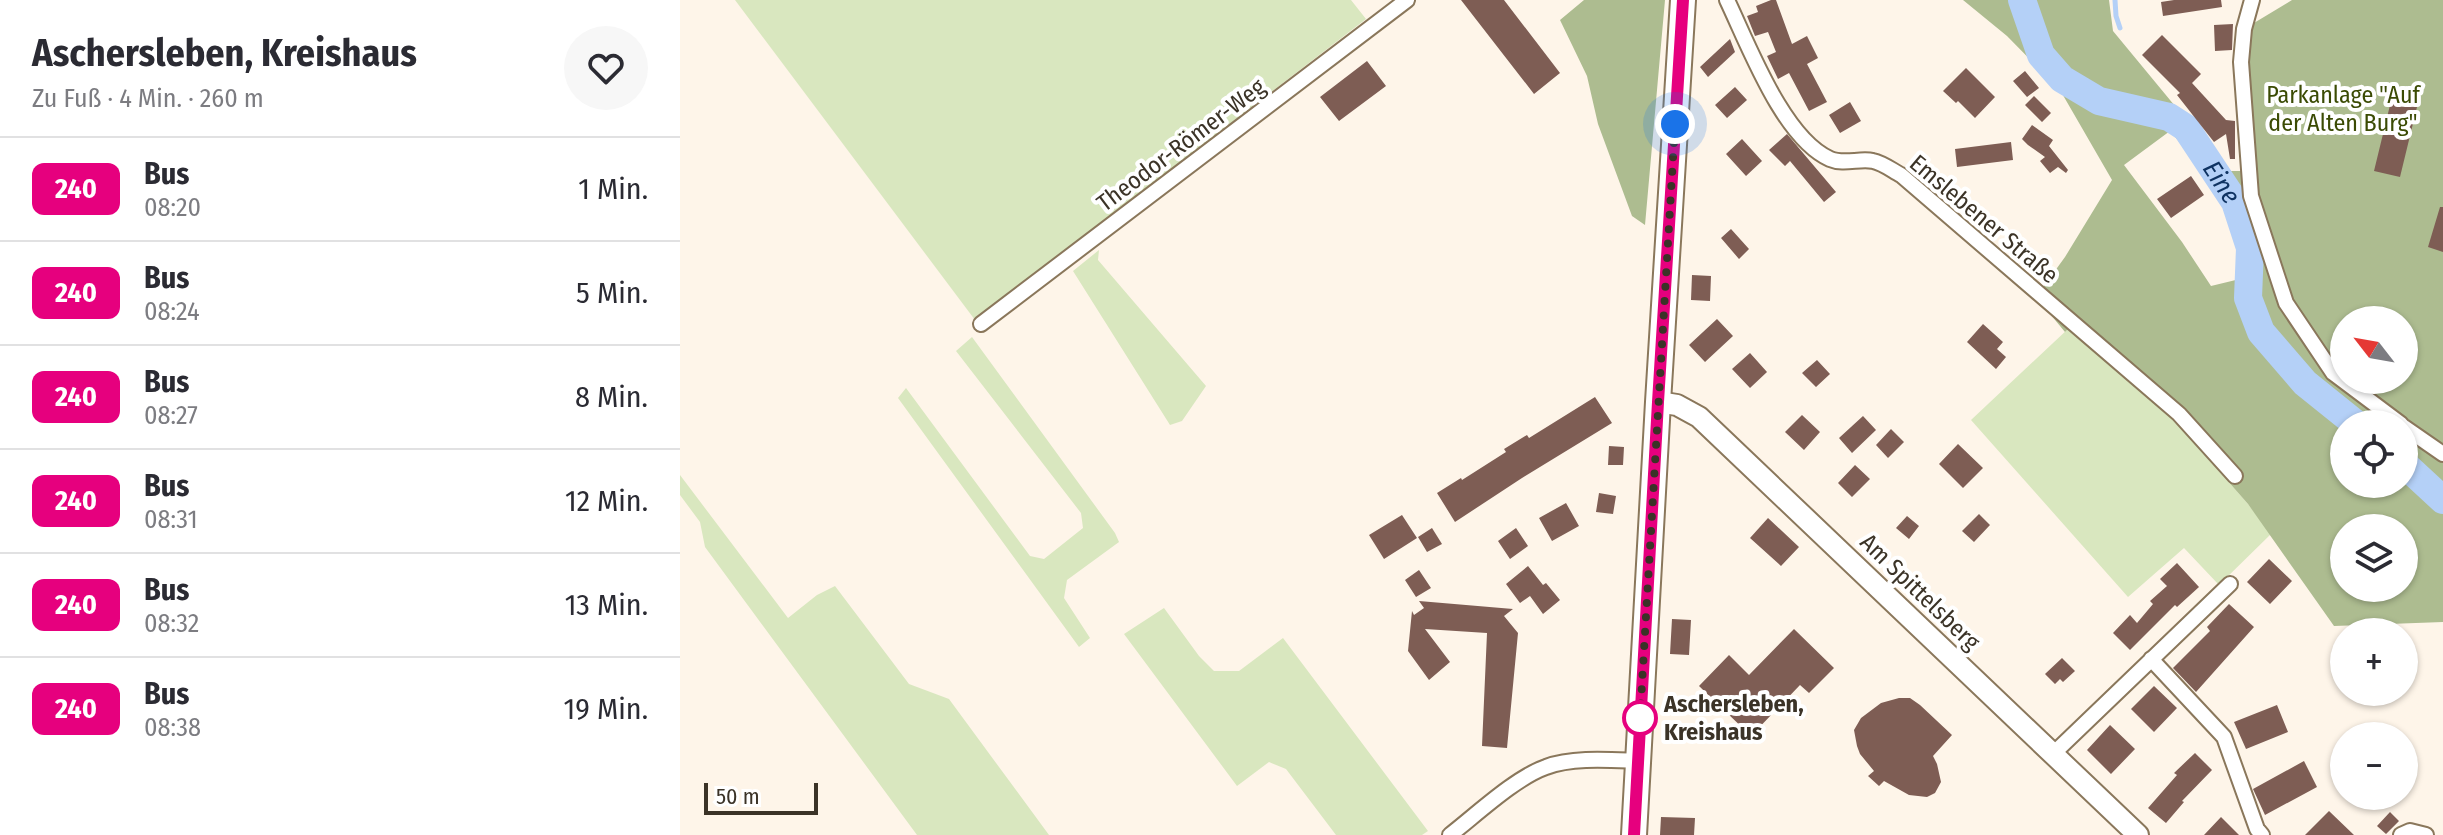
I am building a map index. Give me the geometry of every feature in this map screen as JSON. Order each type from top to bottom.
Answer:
[{"type":"main road","points":[[1634,835],[1683,0]]},
{"type":"main road","name":"Am Spittelsberg","points":[[1658,402],[1677,405],[1699,417],[2138,835]]},
{"type":"street","name":"Theodor-Römer-Weg","points":[[981,324],[1407,0]]},
{"type":"street","name":"Emslebener Straße","points":[[1727,0],[1774,98],[1805,142],[1834,161],[1873,161],[1901,175],[2179,414],[2235,476]]},
{"type":"street","points":[[2252,0],[2244,29],[2241,62],[2251,196],[2286,303],[2333,373],[2382,410]]},
{"type":"street","points":[[2418,436],[2443,454]]},
{"type":"street","points":[[2053,754],[2230,584]]},
{"type":"street","points":[[2151,659],[2224,737],[2257,829],[2262,835]]},
{"type":"street","points":[[1450,835],[1524,777],[1547,766],[1590,760],[1638,761]]},
{"type":"street","points":[[2401,835],[2410,831],[2426,835]]},
{"type":"green space","points":[[735,0],[1351,0],[1366,19],[975,320]]},
{"type":"green space","points":[[1584,0],[1665,0],[1645,225],[1632,216],[1598,124],[1587,76],[1560,20]]},
{"type":"green space","name":"Parkanlage \"Auf der Alten Burg\"","points":[[1963,0],[2109,0],[2113,31],[2231,171],[2245,171],[2244,29],[2292,0],[2443,0],[2443,622],[2418,623],[2418,618],[2330,620],[2248,504],[2160,404],[2069,328],[2065,332],[2036,297],[2065,257],[2112,180],[2060,90],[2007,36]],"holes":[[[2170,131],[2222,192],[2244,278],[2211,286],[2124,165]]]},
{"type":"green space","points":[[1099,250],[1098,260],[1206,386],[1182,421],[1170,425],[1073,271]]},
{"type":"green space","points":[[2069,328],[2160,404],[2271,534],[2219,585],[2184,548],[2128,597],[1971,420]]},
{"type":"green space","points":[[972,337],[1119,542],[1067,580],[1064,598],[1090,638],[1079,647],[898,398],[906,388],[1030,556],[1044,559],[1083,528],[1081,513],[956,351]]},
{"type":"green space","points":[[680,475],[788,618],[817,595],[835,586],[909,684],[949,699],[1049,835],[917,835],[705,547],[700,522],[680,495]]},
{"type":"green space","points":[[1164,608],[1199,656],[1214,671],[1239,671],[1283,638],[1428,831],[1422,835],[1336,835],[1286,769],[1269,762],[1237,786],[1124,634]]},
{"type":"building","points":[[1461,0],[1504,0],[1560,73],[1534,94]]},
{"type":"building","points":[[1776,0],[1792,44],[1807,36],[1818,58],[1807,64],[1827,102],[1809,111],[1789,73],[1778,79],[1767,56],[1776,52],[1768,32],[1755,36],[1747,16],[1758,12],[1756,6]]},
{"type":"building","points":[[2221,0],[2222,7],[2163,16],[2161,2]]},
{"type":"building","points":[[2233,24],[2232,50],[2215,51],[2214,25]]},
{"type":"building","points":[[2162,35],[2201,74],[2192,83],[2226,120],[2235,121],[2235,159],[2230,159],[2226,134],[2214,142],[2177,95],[2180,93],[2142,55]]},
{"type":"building","points":[[1730,39],[1735,52],[1708,77],[1700,67]]},
{"type":"building","points":[[1367,61],[1386,86],[1339,121],[1320,97]]},
{"type":"building","points":[[1966,68],[1995,97],[1975,118],[1943,91]]},
{"type":"building","points":[[2025,71],[2039,88],[2027,97],[2013,81]]},
{"type":"building","points":[[1735,87],[1747,100],[1727,118],[1715,105]]},
{"type":"building","points":[[2034,96],[2051,113],[2042,122],[2025,105]]},
{"type":"building","points":[[2391,101],[2417,107],[2400,177],[2374,171]]},
{"type":"building","points":[[1850,102],[1861,121],[1840,133],[1829,115]]},
{"type":"building","points":[[2032,125],[2053,140],[2049,146],[2068,170],[2066,173],[2058,167],[2050,173],[2040,161],[2045,157],[2022,139]]},
{"type":"building","points":[[1787,134],[1836,192],[1824,202],[1790,161],[1785,166],[1769,150]]},
{"type":"building","points":[[1742,139],[1762,161],[1746,176],[1726,154]]},
{"type":"building","points":[[2011,142],[2013,160],[1957,167],[1955,149]]},
{"type":"building","points":[[2191,176],[2204,195],[2171,218],[2157,199]]},
{"type":"building","points":[[2440,207],[2443,207],[2443,252],[2428,247]]},
{"type":"building","points":[[1731,229],[1749,249],[1739,259],[1721,238]]},
{"type":"building","points":[[1692,275],[1711,276],[1710,301],[1691,300]]},
{"type":"building","points":[[1717,319],[1733,336],[1705,362],[1689,345]]},
{"type":"building","points":[[1983,324],[2003,342],[1997,349],[2006,357],[1996,369],[1967,342]]},
{"type":"building","points":[[1750,353],[1767,372],[1750,388],[1732,369]]},
{"type":"building","points":[[1817,360],[1830,374],[1816,387],[1802,373]]},
{"type":"building","points":[[1595,397],[1612,423],[1455,522],[1437,493],[1506,452],[1504,449],[1527,435],[1529,438]]},
{"type":"building","points":[[1802,415],[1820,432],[1804,450],[1785,432]]},
{"type":"building","points":[[1863,416],[1876,430],[1852,453],[1839,438]]},
{"type":"building","points":[[1891,429],[1904,442],[1888,458],[1876,445]]},
{"type":"building","points":[[1958,444],[1983,468],[1963,488],[1939,464]]},
{"type":"building","points":[[1609,446],[1624,447],[1623,465],[1608,465]]},
{"type":"building","points":[[1855,465],[1870,479],[1852,497],[1838,483]]},
{"type":"building","points":[[1599,493],[1616,496],[1613,514],[1596,512]]},
{"type":"building","points":[[1566,503],[1579,526],[1552,541],[1539,518]]},
{"type":"building","points":[[1979,514],[1990,525],[1974,542],[1962,531]]},
{"type":"building","points":[[1402,515],[1417,538],[1384,559],[1369,535]]},
{"type":"building","points":[[1907,516],[1919,526],[1909,539],[1896,528]]},
{"type":"building","points":[[1768,518],[1799,547],[1781,566],[1750,538]]},
{"type":"building","points":[[1432,528],[1442,544],[1427,552],[1418,537]]},
{"type":"building","points":[[1516,528],[1528,546],[1510,559],[1498,541]]},
{"type":"building","points":[[2269,559],[2292,581],[2270,604],[2247,582]]},
{"type":"building","points":[[2177,563],[2199,587],[2177,607],[2175,605],[2130,650],[2113,633],[2130,615],[2137,623],[2153,604],[2150,601],[2167,586],[2160,579]]},
{"type":"building","points":[[1528,566],[1560,600],[1543,614],[1530,596],[1520,603],[1506,584]]},
{"type":"building","points":[[1419,570],[1431,588],[1416,597],[1405,580]]},
{"type":"building","points":[[1419,601],[1513,609],[1504,616],[1518,633],[1507,748],[1482,746],[1487,633],[1425,629],[1450,662],[1429,680],[1408,651],[1412,611],[1414,615],[1424,608]]},
{"type":"building","points":[[2229,604],[2254,627],[2196,692],[2173,668],[2210,631],[2207,627]]},
{"type":"building","points":[[1672,619],[1691,620],[1689,655],[1670,654]]},
{"type":"building","points":[[1794,629],[1834,668],[1809,693],[1800,685],[1751,736],[1699,686],[1729,655],[1749,675]]},
{"type":"building","points":[[2062,658],[2075,671],[2063,682],[2060,679],[2055,684],[2045,674]]},
{"type":"building","points":[[2154,686],[2177,708],[2154,732],[2131,709]]},
{"type":"building","points":[[1910,698],[1952,735],[1933,756],[1941,782],[1935,793],[1927,797],[1909,795],[1884,781],[1879,786],[1868,776],[1874,771],[1857,746],[1854,730],[1861,718],[1881,703]]},
{"type":"building","points":[[2277,705],[2288,732],[2246,749],[2234,722]]},
{"type":"building","points":[[2110,725],[2135,749],[2111,774],[2087,750]]},
{"type":"building","points":[[2195,753],[2212,770],[2166,823],[2148,808],[2177,775],[2174,773]]},
{"type":"building","points":[[2304,761],[2317,787],[2265,815],[2253,789]]},
{"type":"building","points":[[2329,811],[2354,835],[2305,835]]},
{"type":"building","points":[[2390,812],[2399,821],[2386,834],[2377,826]]},
{"type":"building","points":[[1661,817],[1695,818],[1694,835],[1660,835]]},
{"type":"building","points":[[2221,817],[2239,835],[2204,835]]},
{"type":"waterway","name":"Eine","points":[[2022,0],[2041,55],[2062,79],[2099,101],[2169,117],[2186,128],[2235,202],[2250,248],[2248,298],[2261,332],[2305,383],[2339,410]]},
{"type":"waterway","points":[[2115,0],[2120,28]]},
{"type":"waterway","name":"Eine","points":[[2418,477],[2443,500]]},
{"type":"bus line","name":"240","points":[[1634,835],[1683,0]]},
{"type":"place","name":"Aschersleben, Kreishaus","points":[[1640,718]]},
{"type":"route","points":[[1640,718],[1675,124]]}]
